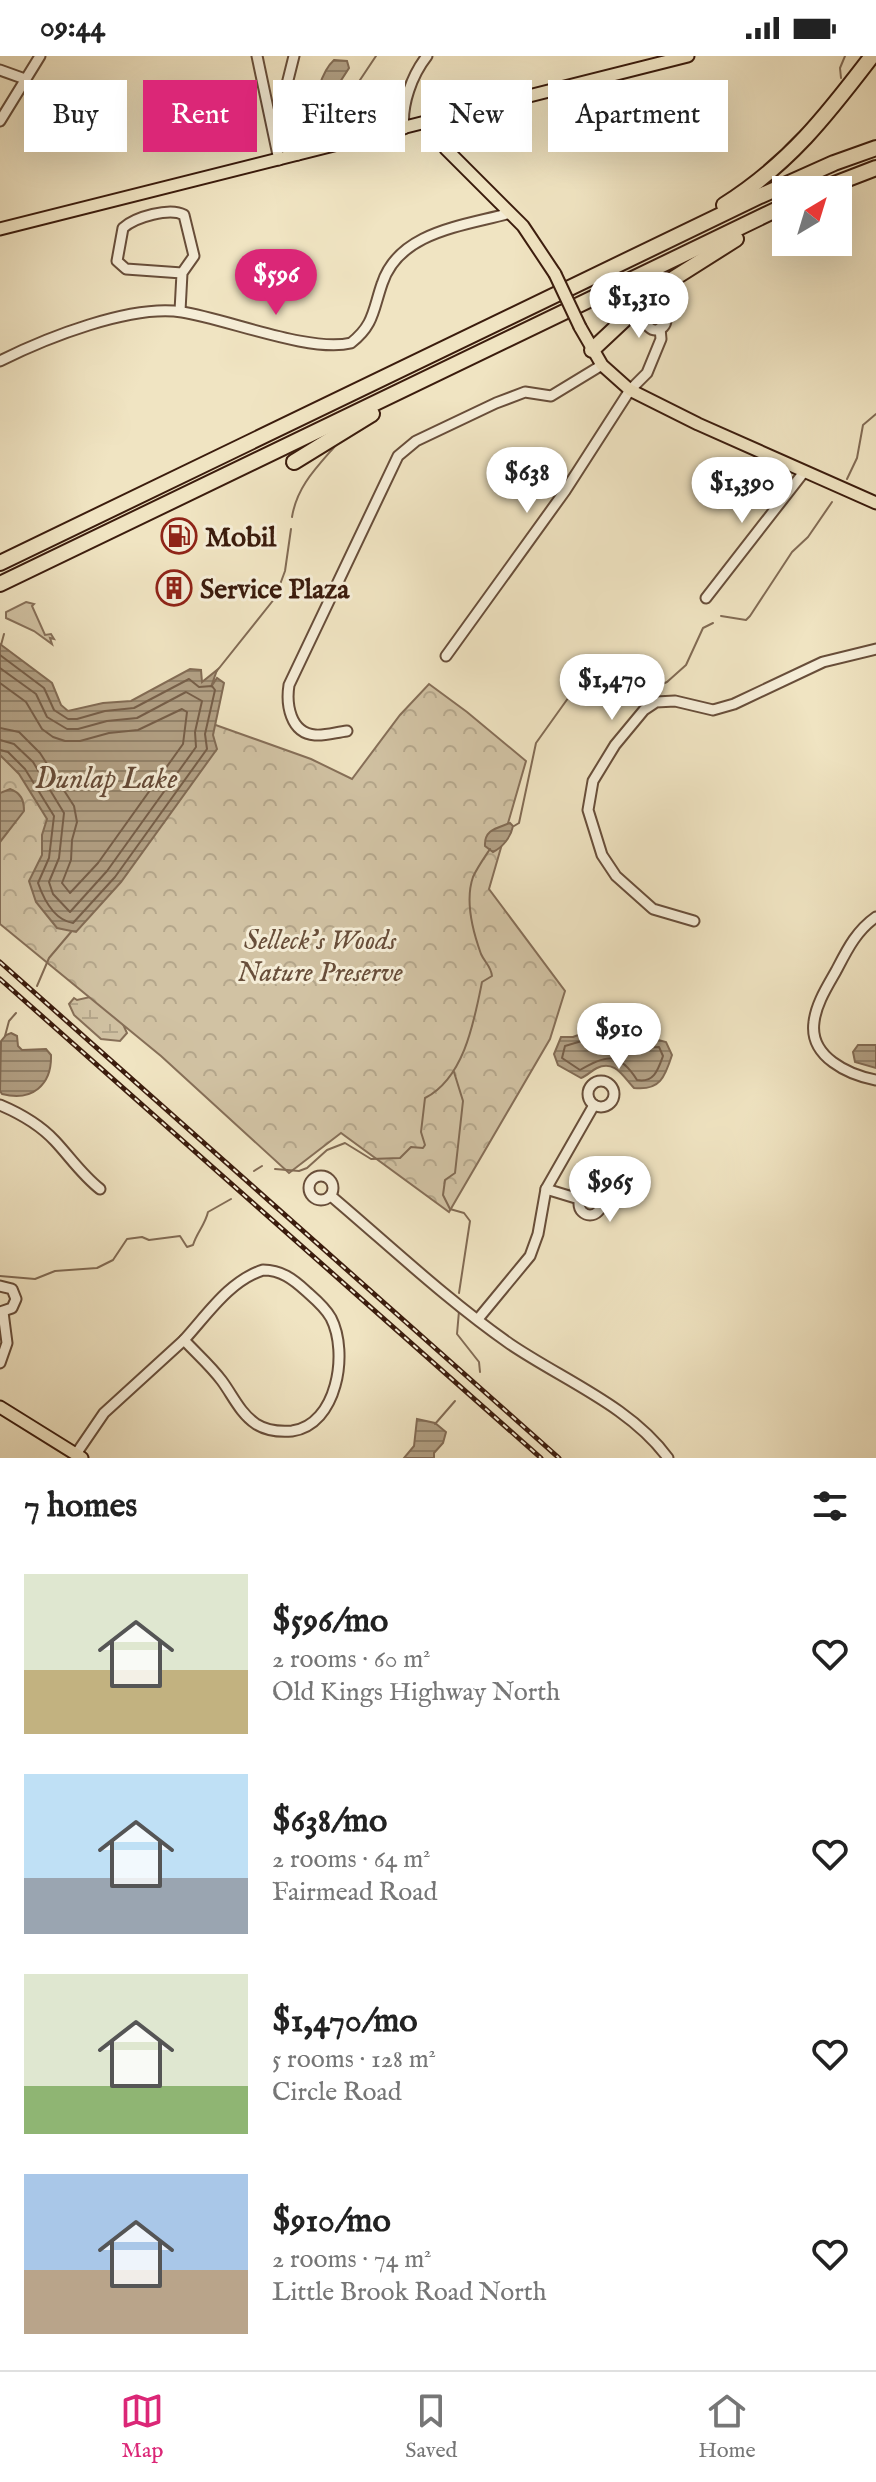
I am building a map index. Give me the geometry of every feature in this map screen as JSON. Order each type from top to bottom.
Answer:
[{"type":"highway","points":[[854,80],[862,56]]},
{"type":"highway","points":[[663,243],[780,165],[810,136],[872,56]]},
{"type":"highway","points":[[0,563],[809,173],[876,148]]},
{"type":"highway","points":[[852,177],[876,168]]},
{"type":"highway","points":[[0,584],[772,215]]},
{"type":"highway","points":[[592,350],[670,279],[772,217]]},
{"type":"highway","points":[[294,462],[364,418],[499,344]]},
{"type":"main road","points":[[532,97],[688,56]]},
{"type":"main road","points":[[0,229],[309,152]]},
{"type":"main road","points":[[449,152],[534,239],[555,274],[592,350],[602,365],[630,390],[675,414],[876,503]]},
{"type":"main road","points":[[0,1407],[79,1456]]},
{"type":"street","points":[[0,121],[40,56]]},
{"type":"street","points":[[257,56],[279,160]]},
{"type":"street","points":[[288,80],[294,56]]},
{"type":"street","points":[[405,108],[417,70],[427,56]]},
{"type":"street","points":[[0,70],[25,79]]},
{"type":"street","points":[[269,111],[273,110]]},
{"type":"street","points":[[180,311],[182,273],[194,256],[184,215],[173,211],[133,221],[123,228],[117,261],[120,266],[182,273]]},
{"type":"street","points":[[0,361],[118,316],[147,311],[180,311],[323,345],[351,343],[372,321],[385,276],[402,251],[429,236],[510,213]]},
{"type":"street","points":[[446,656],[565,491],[630,390],[650,367],[661,339],[660,328]]},
{"type":"street","points":[[347,731],[314,735],[304,731],[289,714],[289,685],[398,456],[416,441],[496,403],[525,392],[551,396],[602,365]]},
{"type":"street","points":[[706,598],[804,472]]},
{"type":"street","points":[[694,921],[653,909],[616,876],[602,855],[588,810],[593,781],[615,745],[644,710],[656,702],[675,701],[713,710],[734,704],[823,662],[876,649]]},
{"type":"street","points":[[876,917],[857,932],[821,998],[813,1025],[816,1040],[826,1057],[853,1075],[876,1080]]},
{"type":"street","points":[[0,1105],[53,1138],[100,1189]]},
{"type":"street","points":[[478,1319],[530,1256],[538,1234],[546,1189],[594,1105]]},
{"type":"street","points":[[546,1189],[579,1199]]},
{"type":"street","points":[[331,1196],[509,1343],[646,1431],[668,1458]]},
{"type":"street","points":[[79,1456],[114,1403],[184,1340],[242,1279],[263,1270],[284,1273],[321,1304],[334,1325],[338,1345],[336,1370],[327,1405],[316,1420],[299,1430],[265,1429],[245,1415],[220,1378],[184,1340]]},
{"type":"street","points":[[0,1286],[12,1289],[16,1299],[12,1308],[1,1312],[7,1343],[0,1363]]},
{"type":"green space","points":[[26,602],[34,604],[32,606],[45,635],[51,634],[54,639],[50,638],[52,644],[34,631],[6,618],[6,612]]},
{"type":"green space","name":"Selleck's Woods Nature Preserve","points":[[429,684],[526,761],[489,889],[565,991],[550,1039],[449,1212],[341,1133],[289,1173],[161,1056],[0,924],[0,737],[182,713],[311,759],[352,779],[400,715]]},
{"type":"green space","points":[[99,995],[122,1022],[127,1033],[120,1041],[101,1039],[74,1015],[69,1004],[74,998]]},
{"type":"water","points":[[334,60],[347,61],[349,68],[341,80],[322,80]]},
{"type":"water","name":"Dunlap Lake","points":[[0,644],[52,683],[61,705],[68,711],[103,703],[131,701],[190,669],[201,670],[202,682],[217,670],[211,687],[217,678],[224,683],[213,735],[217,749],[121,882],[76,932],[57,928],[36,902],[29,881],[42,855],[42,835],[47,819],[19,774],[0,755]]},
{"type":"water","points":[[10,789],[21,797],[24,811],[0,842],[0,793]]},
{"type":"water","points":[[510,823],[513,826],[510,834],[500,847],[493,852],[485,846],[489,833]]},
{"type":"water","points":[[594,1029],[625,1041],[651,1038],[666,1042],[672,1055],[664,1076],[656,1085],[634,1088],[609,1066],[597,1068],[581,1078],[558,1065],[554,1054],[561,1037],[573,1037]]},
{"type":"water","points":[[11,1033],[17,1036],[18,1046],[22,1050],[46,1049],[51,1055],[44,1083],[22,1096],[2,1094],[0,1091],[1,1041]]},
{"type":"water","points":[[858,1045],[876,1045],[876,1068],[855,1062],[853,1052]]},
{"type":"water","points":[[417,1419],[435,1423],[446,1432],[434,1458],[404,1458],[414,1446]]},
{"type":"waterway","points":[[360,80],[376,56]]},
{"type":"waterway","points":[[841,78],[840,68],[845,56]]},
{"type":"waterway","points":[[847,479],[857,458],[863,425],[876,414]]},
{"type":"waterway","points":[[292,517],[303,486],[336,445]]},
{"type":"waterway","points":[[721,616],[746,620],[750,616],[792,552],[808,537],[832,502]]},
{"type":"waterway","points":[[216,672],[275,598],[285,571],[291,529]]},
{"type":"waterway","points":[[514,826],[519,823],[536,743],[594,656],[617,670],[629,670],[645,682],[658,686],[686,665],[703,628],[713,623]]},
{"type":"waterway","points":[[1,645],[4,634]]},
{"type":"waterway","points":[[275,1169],[299,1171],[327,1150],[345,1143],[371,1159],[400,1158],[411,1147],[423,1148],[421,1132],[425,1098],[438,1089],[458,1063],[471,1031],[482,982],[492,976],[478,945],[470,906],[473,877],[490,849]]},
{"type":"waterway","points":[[37,986],[49,958],[71,932]]},
{"type":"waterway","points":[[5,1036],[9,1021],[16,1013]]},
{"type":"waterway","points":[[454,1072],[463,1101],[455,1173],[445,1180],[443,1195],[450,1209],[464,1213],[470,1221],[459,1293]]},
{"type":"waterway","points":[[254,1171],[262,1166]]},
{"type":"waterway","points":[[0,1276],[35,1279],[55,1271],[97,1268],[113,1260],[127,1239],[180,1236],[187,1247],[193,1245],[208,1212],[231,1199]]},
{"type":"waterway","points":[[459,1311],[457,1334],[479,1362],[480,1372]]},
{"type":"waterway","points":[[435,1424],[455,1401]]},
{"type":"railway","points":[[0,962],[559,1458]]},
{"type":"railway","points":[[0,979],[541,1458]]},
{"type":"place","name":"Mobil","points":[[179,536]]},
{"type":"place","name":"Service Plaza","points":[[174,588]]}]
